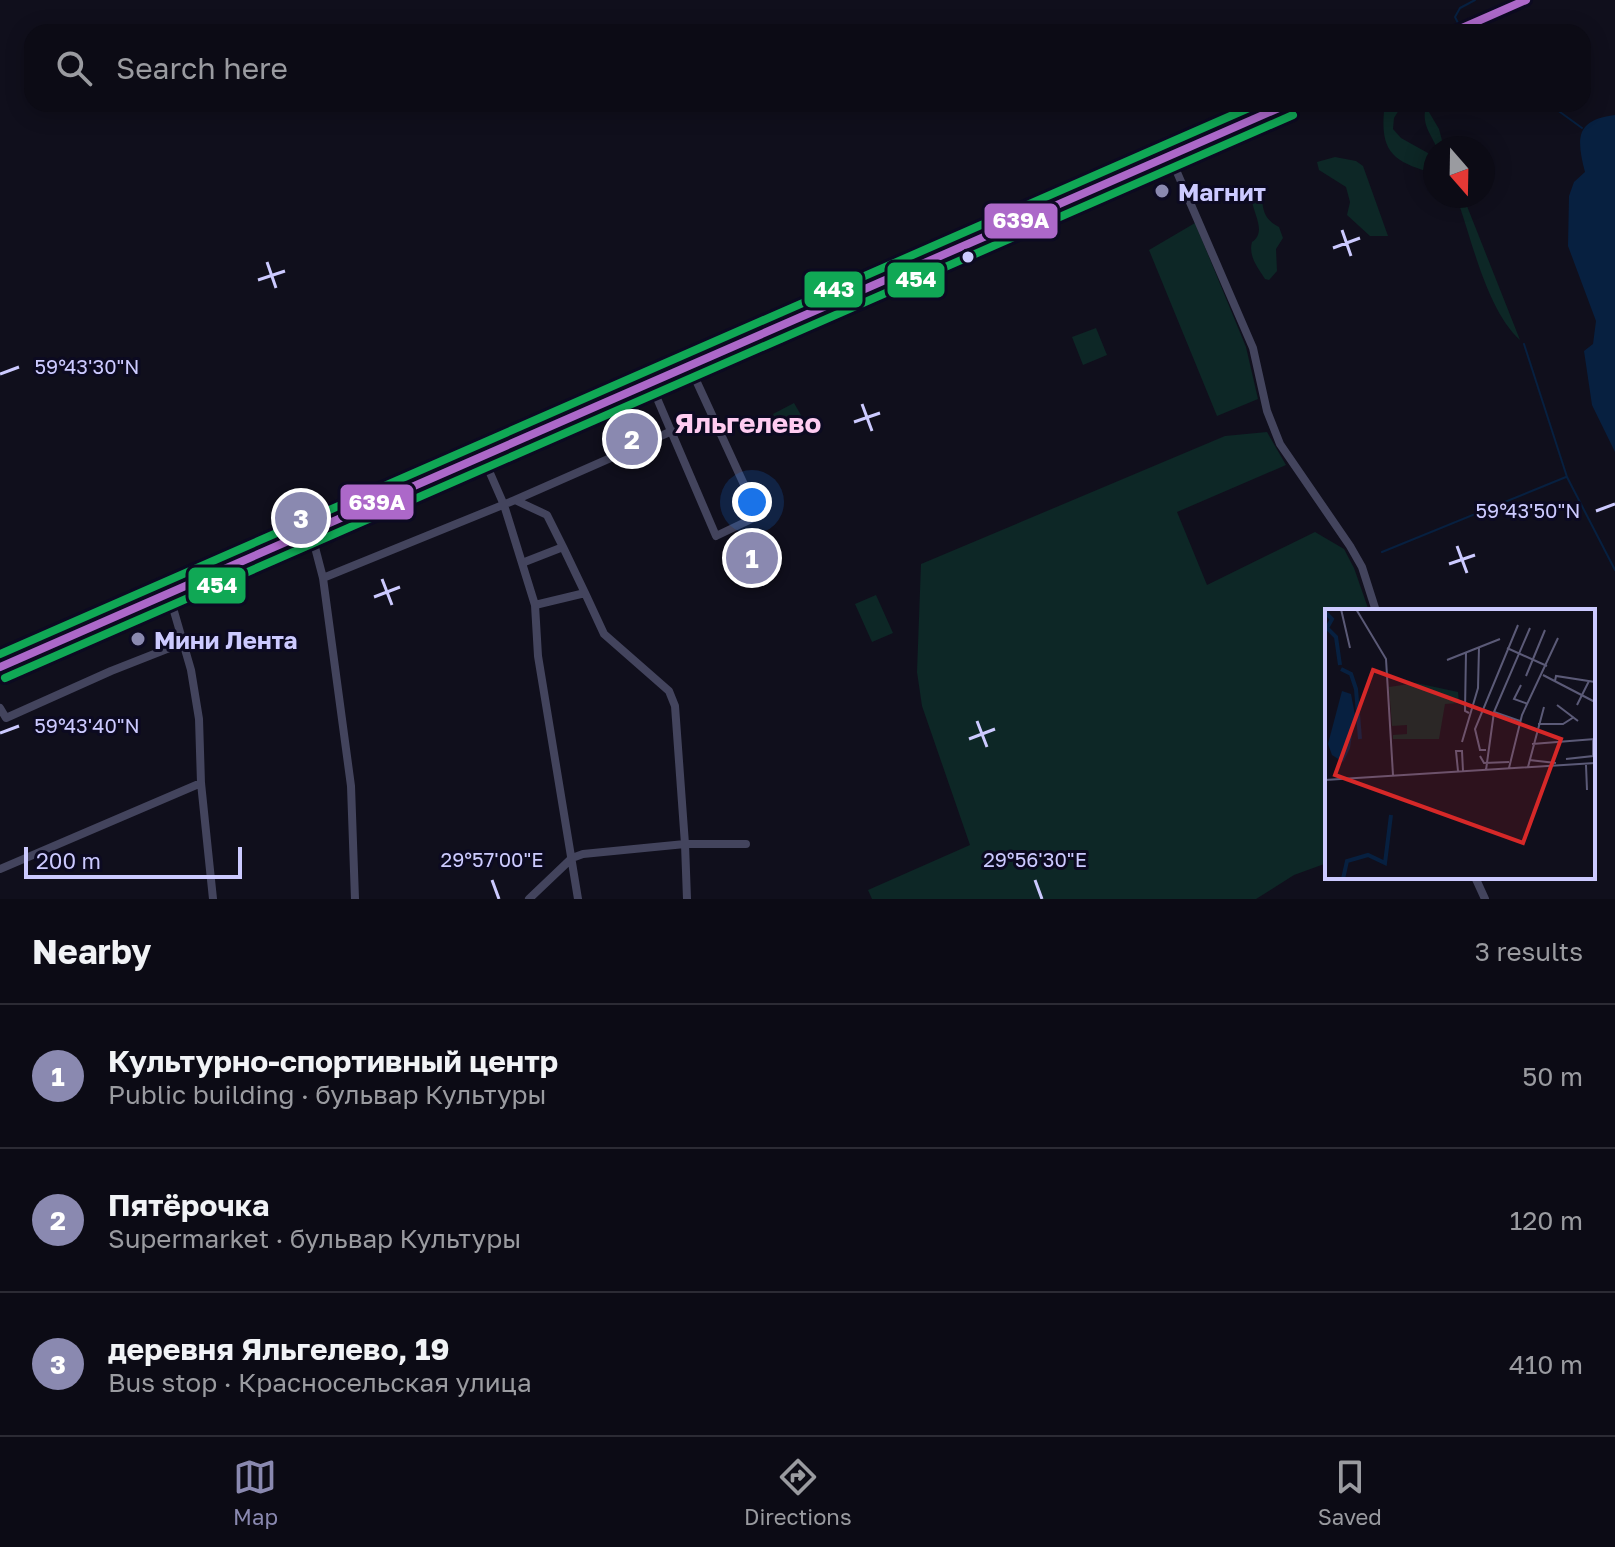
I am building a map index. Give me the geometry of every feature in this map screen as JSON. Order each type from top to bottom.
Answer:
[{"type":"main road","points":[[1471,24],[1526,0]]},
{"type":"main road","points":[[0,667],[1270,112]]},
{"type":"street","points":[[1170,156],[1253,348],[1267,411],[1280,444],[1350,546],[1362,567],[1375,609]]},
{"type":"street","points":[[650,382],[716,536],[762,514],[753,504],[689,365]]},
{"type":"street","points":[[323,578],[504,505],[672,431]]},
{"type":"street","points":[[483,457],[504,505],[535,605],[538,656],[564,831],[578,899]]},
{"type":"street","points":[[515,500],[547,515],[604,634],[669,691],[675,706],[687,899]]},
{"type":"street","points":[[311,532],[323,578],[351,786],[355,899]]},
{"type":"street","points":[[522,563],[563,547]]},
{"type":"street","points":[[535,605],[585,593]]},
{"type":"street","points":[[169,594],[184,645],[199,719],[201,783],[213,899]]},
{"type":"street","points":[[0,708],[6,718],[111,671],[184,645]]},
{"type":"street","points":[[0,869],[201,783]]},
{"type":"street","points":[[529,899],[572,858],[583,854],[685,844],[746,844]]},
{"type":"street","points":[[1476,879],[1485,899]]},
{"type":"green space","points":[[1384,112],[1398,112],[1393,129],[1401,138],[1423,150],[1423,170],[1393,154],[1385,138]]},
{"type":"green space","points":[[1426,112],[1429,112],[1441,136],[1431,136]]},
{"type":"green space","points":[[1335,157],[1356,161],[1363,166],[1388,236],[1370,236],[1347,215],[1350,202],[1346,187],[1319,170],[1317,162]]},
{"type":"green space","points":[[1256,194],[1262,199],[1266,216],[1279,227],[1283,238],[1276,249],[1277,271],[1269,280],[1259,271],[1251,252],[1259,229],[1252,202]]},
{"type":"green space","points":[[1460,208],[1468,208],[1520,340],[1498,310],[1481,272]]},
{"type":"green space","points":[[1195,223],[1246,347],[1258,399],[1217,416],[1149,250]]},
{"type":"green space","points":[[1096,328],[1107,355],[1083,365],[1072,337]]},
{"type":"green space","points":[[794,403],[805,422],[783,434],[773,414]]},
{"type":"green space","points":[[1267,432],[1286,465],[1177,512],[1207,585],[1315,532],[1344,549],[1368,609],[1325,609],[1325,864],[1294,875],[1256,899],[872,899],[868,890],[970,845],[922,706],[917,672],[921,564],[1225,436]]},
{"type":"green space","points":[[876,595],[893,633],[872,642],[855,604]]},
{"type":"water","points":[[1615,115],[1615,452],[1592,405],[1584,351],[1593,344],[1596,321],[1568,246],[1569,196],[1574,182],[1585,172],[1580,149],[1582,132],[1593,121]]},
{"type":"waterway","points":[[1458,23],[1455,17],[1460,8],[1475,0]]},
{"type":"waterway","points":[[1560,112],[1582,128]]},
{"type":"waterway","points":[[1524,344],[1567,477],[1615,570]]},
{"type":"waterway","points":[[1382,552],[1566,477]]},
{"type":"transit line","name":"639А","points":[[1471,24],[1526,0]]},
{"type":"transit line","name":"443","points":[[0,654],[1240,112]]},
{"type":"transit line","name":"639А","points":[[0,667],[1270,112]]},
{"type":"transit line","name":"454","points":[[5,678],[1293,115]]},
{"type":"place","name":"Магнит","points":[[1162,191]]},
{"type":"place","name":"Пятёрочка","points":[[632,439]]},
{"type":"place","name":"деревня Яльгелево, 19","points":[[301,518]]},
{"type":"place","name":"Культурно-спортивный центр","points":[[752,558]]},
{"type":"place","name":"Мини Лента","points":[[138,639]]},
{"type":"district","name":"Яльгелево","points":[[748,422]]}]
